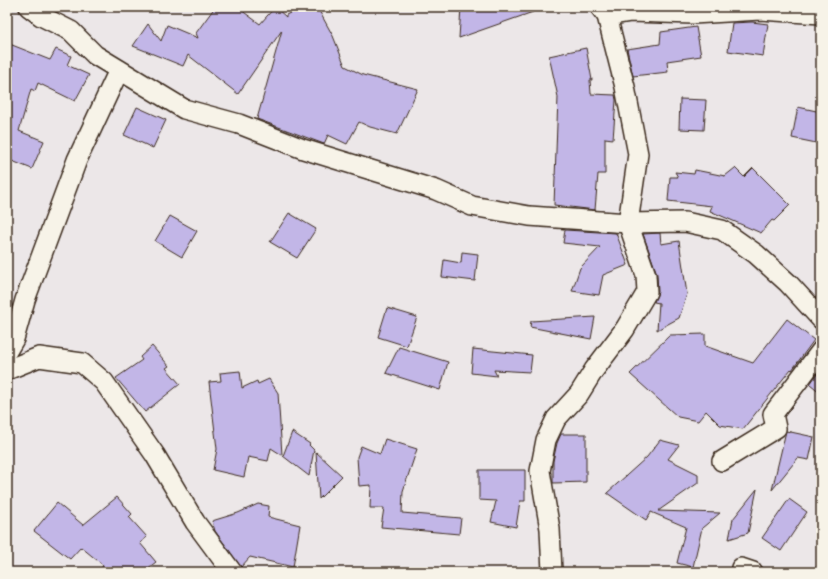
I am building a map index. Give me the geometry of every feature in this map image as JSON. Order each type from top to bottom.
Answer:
[{"type":"street","points":[[29,7],[41,16],[71,32],[95,55],[184,109],[239,124],[303,149],[436,190],[472,206],[529,216],[628,223],[684,222],[722,230],[756,254],[772,268],[821,319]]},
{"type":"street","points":[[552,572],[550,529],[540,471],[546,440],[556,419],[579,394],[594,370],[625,329],[647,292],[646,275],[628,223],[638,154],[625,87],[603,11],[693,14],[760,10],[821,14]]},
{"type":"street","points":[[7,351],[14,339],[25,300],[77,160],[119,70]]},
{"type":"street","points":[[722,461],[776,428],[772,414],[821,352]]},
{"type":"street","points":[[7,370],[39,357],[82,363],[104,382],[155,455],[195,522],[232,572]]},
{"type":"building","points":[[215,7],[237,7],[260,24],[275,7],[286,17],[286,15],[302,7],[317,7],[333,36],[345,66],[363,75],[418,89],[397,134],[370,127],[359,122],[347,144],[328,135],[324,144],[257,119],[282,30],[238,94],[188,55],[183,66],[133,46],[148,24],[161,41],[167,25],[198,38],[196,33]]},
{"type":"building","points":[[461,7],[466,7],[533,12],[459,38]]},
{"type":"building","points":[[752,22],[768,24],[763,56],[728,51],[732,23]]},
{"type":"building","points":[[696,27],[701,56],[667,61],[668,72],[633,76],[627,49],[660,44],[661,32]]},
{"type":"building","points":[[7,43],[50,60],[56,49],[71,56],[67,65],[89,75],[75,101],[38,83],[35,91],[31,89],[19,131],[44,141],[32,169],[7,159]]},
{"type":"building","points":[[586,48],[592,80],[590,80],[591,94],[615,95],[616,100],[613,139],[605,138],[605,174],[598,174],[595,210],[554,205],[558,97],[549,56]]},
{"type":"building","points":[[680,99],[706,100],[704,130],[679,129]]},
{"type":"building","points":[[137,107],[166,120],[153,148],[124,135]]},
{"type":"building","points":[[798,107],[821,112],[821,144],[792,138]]},
{"type":"building","points":[[735,168],[744,177],[753,168],[790,205],[774,221],[772,220],[761,233],[710,211],[712,206],[668,201],[670,177],[678,177],[675,172],[694,174],[695,170],[725,176]]},
{"type":"building","points":[[289,213],[316,229],[297,258],[270,242]]},
{"type":"building","points":[[170,216],[197,231],[182,257],[155,241]]},
{"type":"building","points":[[565,230],[616,233],[628,265],[603,275],[599,295],[572,291],[580,268],[600,247],[563,243]]},
{"type":"building","points":[[660,233],[661,244],[679,241],[687,294],[679,318],[657,330],[659,303],[654,302],[658,292],[657,274],[643,234]]},
{"type":"building","points":[[462,252],[478,254],[475,281],[442,277],[444,260],[461,263]]},
{"type":"building","points":[[387,308],[417,317],[407,346],[378,337]]},
{"type":"building","points":[[595,317],[591,339],[530,327],[531,321]]},
{"type":"building","points":[[787,319],[814,340],[792,370],[791,369],[743,429],[720,425],[706,411],[698,421],[678,417],[630,374],[670,335],[705,334],[705,346],[753,363]]},
{"type":"building","points":[[152,346],[169,366],[166,368],[180,384],[145,412],[116,378],[142,360],[140,357]]},
{"type":"building","points":[[399,347],[448,362],[440,390],[386,373]]},
{"type":"building","points":[[473,349],[532,355],[530,372],[494,370],[497,376],[471,373]]},
{"type":"building","points":[[820,370],[821,371],[821,393],[810,384]]},
{"type":"building","points":[[240,371],[242,388],[257,381],[258,384],[269,379],[278,393],[282,455],[271,448],[268,461],[248,457],[244,477],[213,470],[217,449],[209,382],[221,381],[220,373]]},
{"type":"building","points":[[786,431],[814,437],[809,460],[798,458],[772,490]]},
{"type":"building","points":[[292,432],[310,444],[309,445],[314,450],[309,476],[283,456]]},
{"type":"building","points":[[561,434],[586,434],[586,482],[553,483],[553,461],[557,443]]},
{"type":"building","points":[[385,439],[417,449],[403,491],[402,513],[461,518],[459,534],[381,527],[384,508],[370,508],[371,485],[359,486],[357,457],[361,446],[380,454]]},
{"type":"building","points":[[660,440],[679,445],[668,459],[698,474],[698,483],[658,511],[720,513],[702,528],[693,567],[677,563],[686,527],[651,512],[646,520],[607,493],[647,457]]},
{"type":"building","points":[[316,452],[342,476],[319,499]]},
{"type":"building","points":[[479,470],[525,470],[525,501],[520,501],[516,527],[491,522],[496,501],[479,500]]},
{"type":"building","points":[[757,489],[748,533],[729,539],[733,519]]},
{"type":"building","points":[[117,497],[132,514],[129,517],[147,537],[140,543],[156,562],[143,572],[100,572],[103,565],[81,547],[70,559],[34,531],[57,503],[83,525]]},
{"type":"building","points":[[789,499],[807,512],[781,551],[762,538]]},
{"type":"building","points":[[258,504],[269,506],[268,517],[300,525],[293,567],[250,557],[241,567],[215,531],[212,521],[238,513]]}]
